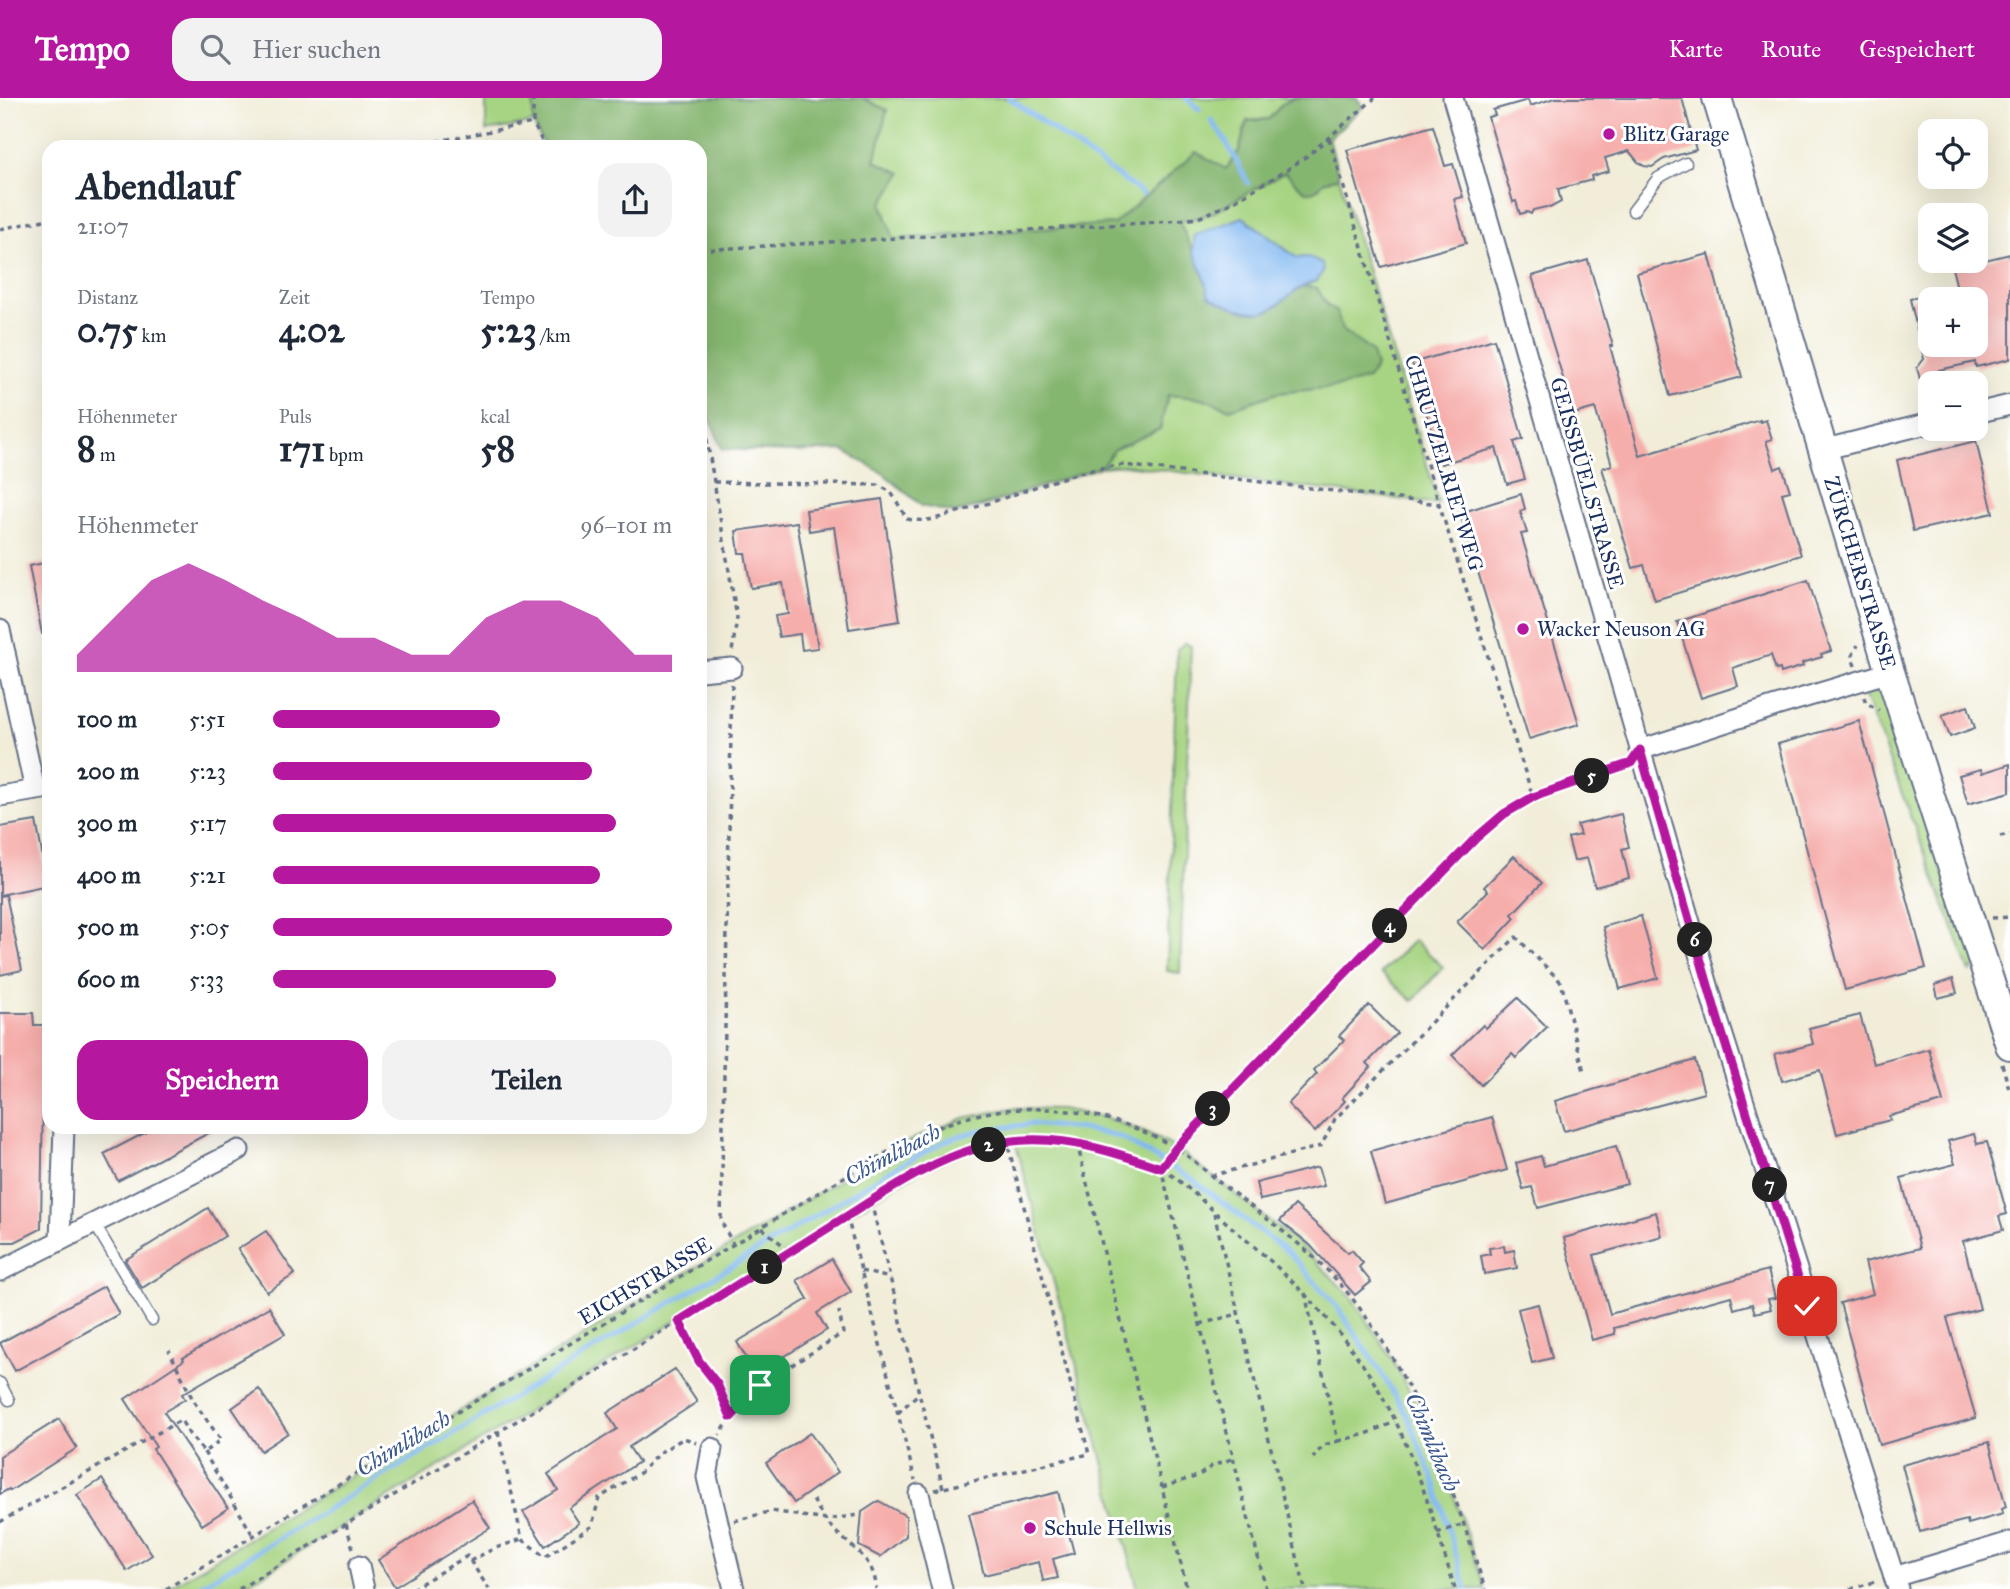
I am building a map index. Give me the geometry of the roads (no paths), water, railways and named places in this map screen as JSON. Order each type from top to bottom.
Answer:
[{"type":"main road","name":"ZÜRCHERSTRASSE","points":[[1717,98],[1890,672],[2010,1045]]},
{"type":"street","name":"GEISSBÜELSTRASSE","points":[[1453,98],[1718,1020],[1896,1583]]},
{"type":"street","points":[[1988,410],[2010,405]]},
{"type":"street","points":[[1822,450],[1918,426]]},
{"type":"street","points":[[0,630],[2,654],[42,789],[0,796]]},
{"type":"street","points":[[707,670],[732,668]]},
{"type":"street","points":[[1640,750],[1890,672]]},
{"type":"street","points":[[60,1240],[64,1134]]},
{"type":"street","points":[[0,1270],[239,1150]]},
{"type":"street","points":[[712,1448],[707,1477],[734,1589]]},
{"type":"street","points":[[919,1494],[942,1589]]},
{"type":"street","points":[[1896,1583],[2010,1542]]},
{"type":"street","points":[[359,1566],[364,1589]]},
{"type":"lane","points":[[1633,211],[1658,178],[1686,163]]},
{"type":"lane","points":[[94,1223],[152,1320]]},
{"type":"lane","points":[[0,1383],[9,1400]]},
{"type":"water","points":[[1243,217],[1297,258],[1308,257],[1322,264],[1323,271],[1317,281],[1303,286],[1278,305],[1264,311],[1239,309],[1209,296],[1193,251],[1195,235]]},
{"type":"waterway","points":[[1009,98],[1143,194]]},
{"type":"waterway","points":[[1186,98],[1199,109]]},
{"type":"waterway","points":[[1211,120],[1248,183]]},
{"type":"waterway","name":"Chimlibach","points":[[195,1589],[900,1165],[950,1139],[977,1131],[1032,1124],[1082,1129],[1120,1137],[1193,1180],[1290,1254],[1337,1307],[1407,1415],[1434,1480],[1466,1589]]},
{"type":"place","name":"Blitz Garage","points":[[1609,134]]},
{"type":"place","name":"Wacker Neuson AG","points":[[1523,629]]},
{"type":"place","name":"Schule Hellwis","points":[[1030,1528]]}]
